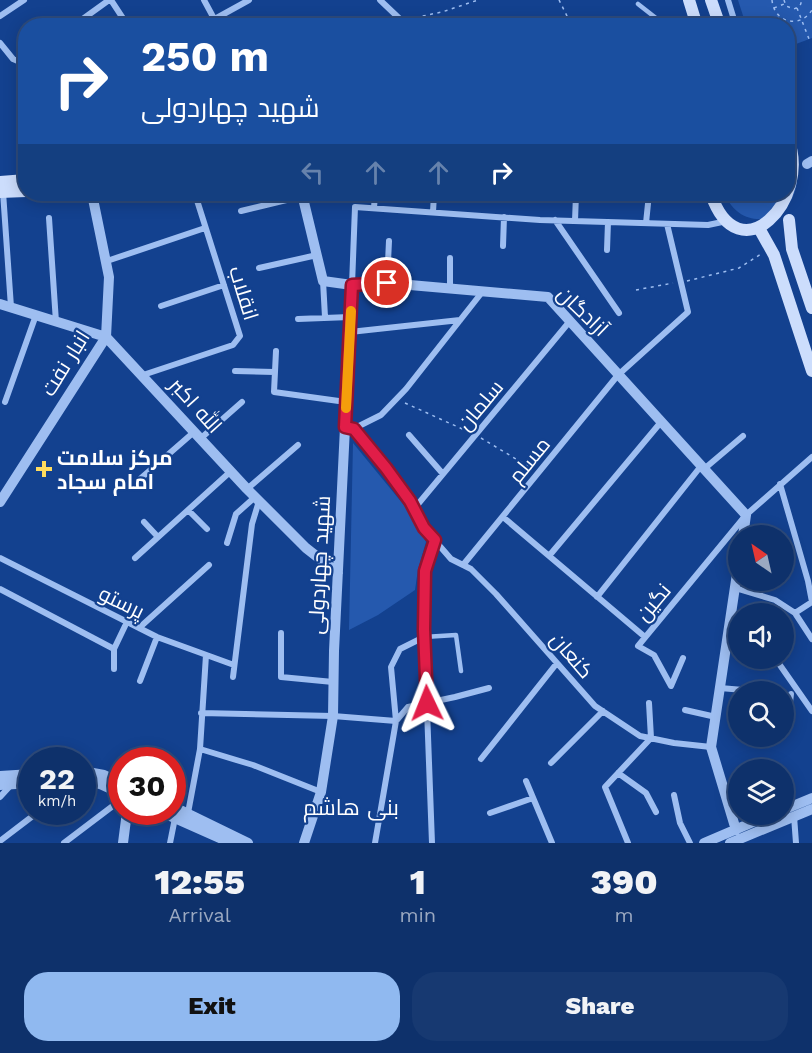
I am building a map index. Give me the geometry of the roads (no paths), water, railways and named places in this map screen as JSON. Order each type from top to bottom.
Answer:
[{"type":"main road","points":[[688,0],[695,18]]},
{"type":"main road","points":[[711,0],[717,18]]},
{"type":"main road","points":[[795,145],[809,162],[809,179]]},
{"type":"main road","points":[[1,189],[18,183]]},
{"type":"main road","points":[[1,189],[18,190]]},
{"type":"main road","points":[[714,201],[719,210],[730,221],[744,228],[760,230],[776,227],[789,220],[800,209]]},
{"type":"main road","points":[[789,220],[792,249],[812,308]]},
{"type":"main road","points":[[760,230],[774,255],[812,371]]},
{"type":"street","points":[[0,16],[24,0]]},
{"type":"street","points":[[84,18],[110,0],[122,18]]},
{"type":"street","points":[[204,0],[214,18]]},
{"type":"street","points":[[222,18],[249,0]]},
{"type":"street","points":[[380,0],[399,18]]},
{"type":"street","points":[[728,0],[734,18]]},
{"type":"street","points":[[0,43],[13,59],[18,61]]},
{"type":"street","points":[[1,189],[6,306]]},
{"type":"street","name":"انبار نفت","points":[[1,497],[106,338],[109,277],[94,201]]},
{"type":"street","name":"انقلاب","points":[[143,375],[236,343],[240,333],[197,201]]},
{"type":"street","points":[[241,211],[280,201]]},
{"type":"street","points":[[304,201],[323,281],[325,317]]},
{"type":"street","points":[[374,201],[374,208]]},
{"type":"street","points":[[433,212],[434,201]]},
{"type":"street","points":[[575,221],[576,201]]},
{"type":"street","points":[[646,223],[648,201]]},
{"type":"street","points":[[352,285],[355,207],[575,221],[708,225],[730,221]]},
{"type":"street","points":[[502,246],[504,217]]},
{"type":"street","points":[[49,218],[56,322]]},
{"type":"street","points":[[555,220],[619,314]]},
{"type":"street","points":[[607,250],[608,222]]},
{"type":"street","name":"مسلم","points":[[464,566],[618,375],[688,312],[667,224]]},
{"type":"street","points":[[107,261],[206,228]]},
{"type":"street","points":[[387,283],[389,241]]},
{"type":"street","points":[[259,268],[316,255]]},
{"type":"street","points":[[450,258],[450,289]]},
{"type":"street","name":"آزادگان","points":[[323,281],[352,285],[387,283],[548,297],[746,515]]},
{"type":"street","points":[[161,306],[224,285]]},
{"type":"street","name":"شهید چهاردولی","points":[[304,843],[321,792],[333,716],[338,573],[349,428],[346,402],[352,285]]},
{"type":"street","points":[[349,428],[381,415],[406,389],[483,291]]},
{"type":"street","name":"الله اکبر","points":[[6,306],[106,338],[143,375],[230,472],[306,548],[338,573]]},
{"type":"street","points":[[5,402],[36,315]]},
{"type":"street","points":[[298,319],[350,316]]},
{"type":"street","points":[[350,332],[460,320]]},
{"type":"street","name":"سلمان","points":[[414,509],[570,321]]},
{"type":"street","points":[[276,351],[273,389],[277,393],[346,402]]},
{"type":"street","points":[[235,371],[274,372]]},
{"type":"street","points":[[140,479],[242,402]]},
{"type":"street","points":[[549,556],[661,422]]},
{"type":"street","name":"کنعان","points":[[349,428],[386,468],[424,528],[451,559],[471,569],[496,594],[595,706],[640,736],[711,747]]},
{"type":"street","points":[[409,435],[443,474]]},
{"type":"street","points":[[597,597],[703,468],[743,436]]},
{"type":"street","points":[[227,543],[236,514],[298,445]]},
{"type":"street","points":[[745,525],[746,515],[812,457]]},
{"type":"street","points":[[135,558],[230,472]]},
{"type":"street","points":[[780,484],[808,580],[812,602],[795,614]]},
{"type":"street","points":[[233,677],[254,495]]},
{"type":"street","points":[[188,510],[207,529]]},
{"type":"street","name":"نگین","points":[[683,658],[671,686],[654,655],[638,646],[746,515]]},
{"type":"street","points":[[503,517],[645,637]]},
{"type":"street","points":[[144,522],[158,537]]},
{"type":"street","points":[[432,843],[424,637],[425,571],[435,540]]},
{"type":"street","name":"پرستو","points":[[0,558],[157,637],[234,665]]},
{"type":"street","points":[[139,628],[209,565]]},
{"type":"street","points":[[0,589],[114,649]]},
{"type":"street","points":[[745,591],[775,600],[795,614],[812,639]]},
{"type":"street","points":[[114,669],[114,649],[125,626]]},
{"type":"street","points":[[281,633],[281,677],[333,682]]},
{"type":"street","points":[[140,681],[157,637]]},
{"type":"street","points":[[375,843],[396,722],[391,667],[400,649],[424,637]]},
{"type":"street","points":[[728,648],[711,747],[735,839]]},
{"type":"street","points":[[206,655],[200,749],[188,813],[248,843]]},
{"type":"street","points":[[481,759],[557,663]]},
{"type":"street","points":[[784,669],[812,711]]},
{"type":"street","points":[[396,722],[408,707],[489,688]]},
{"type":"street","points":[[720,688],[728,689]]},
{"type":"street","points":[[794,694],[801,694]]},
{"type":"street","points":[[628,843],[605,787],[651,738],[649,703]]},
{"type":"street","points":[[685,710],[716,717]]},
{"type":"street","points":[[551,763],[603,711]]},
{"type":"street","points":[[201,713],[333,716],[396,722]]},
{"type":"street","points":[[200,749],[253,765],[321,792]]},
{"type":"street","points":[[618,772],[646,794],[656,812]]},
{"type":"street","points":[[0,776],[18,775]]},
{"type":"street","points":[[526,781],[552,843]]},
{"type":"street","points":[[0,797],[5,785]]},
{"type":"street","points":[[674,795],[680,823],[690,843]]},
{"type":"street","points":[[490,813],[533,798]]},
{"type":"street","points":[[794,805],[812,798]]},
{"type":"street","points":[[796,843],[794,816],[812,808]]},
{"type":"street","points":[[64,843],[108,810]]},
{"type":"street","points":[[186,823],[231,843]]},
{"type":"street","points":[[0,841],[21,825]]},
{"type":"street","points":[[123,843],[125,825]]},
{"type":"street","points":[[170,843],[174,825]]},
{"type":"street","points":[[735,839],[756,825]]},
{"type":"street","points":[[704,843],[735,839],[771,825]]},
{"type":"lane","points":[[638,4],[656,18]]},
{"type":"lane","points":[[424,637],[456,635],[460,671]]},
{"type":"place","name":"مرکز سلامت امام سجاد","points":[[44,469]]},
{"type":"district","name":"بنی هاشم","points":[[351,807]]}]
